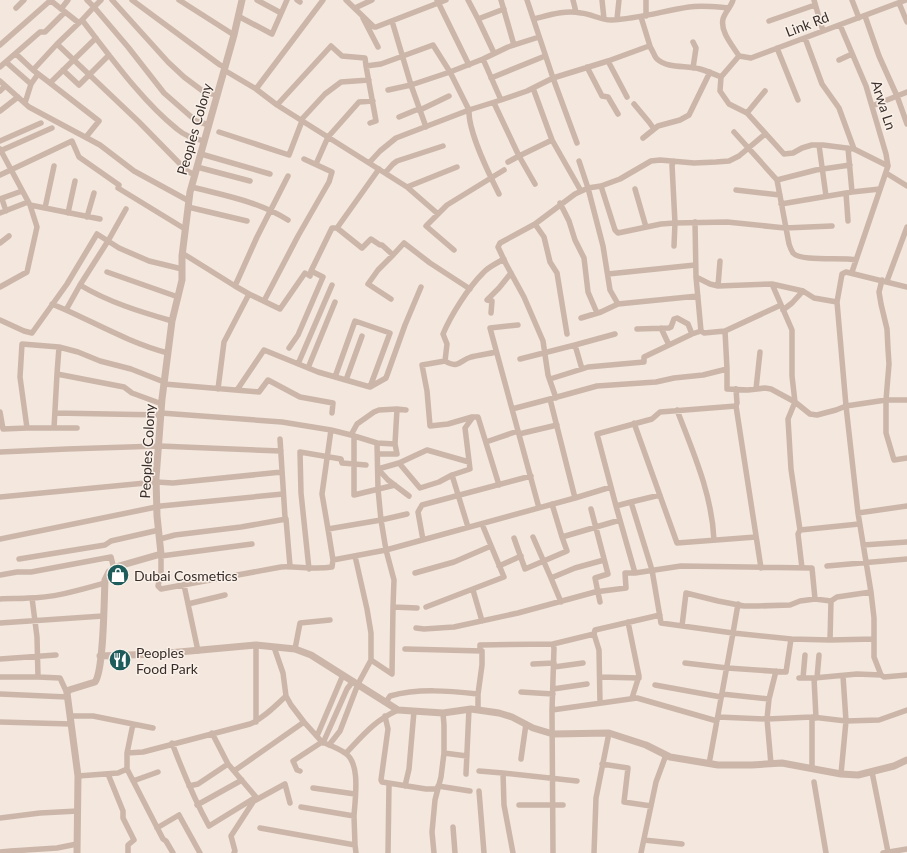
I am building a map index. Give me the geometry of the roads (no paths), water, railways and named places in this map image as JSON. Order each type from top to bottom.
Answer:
[{"type":"street","points":[[16,8],[24,0]]},
{"type":"street","points":[[0,45],[51,0],[81,22],[148,101],[177,130],[192,138],[204,141]]},
{"type":"street","points":[[0,67],[40,32],[44,32],[63,10],[68,0]]},
{"type":"street","points":[[87,0],[128,47],[164,93],[196,121],[209,125]]},
{"type":"street","points":[[25,103],[36,72],[57,44],[81,22],[101,0]]},
{"type":"street","points":[[112,0],[168,62],[184,77],[204,92],[217,95]]},
{"type":"street","points":[[132,0],[225,69],[256,89],[277,106],[408,187],[438,214]]},
{"type":"street","points":[[179,0],[234,35]]},
{"type":"street","name":"Peoples Colony","points":[[161,555],[156,482],[161,414],[172,321],[182,280],[182,253],[185,229],[192,187],[225,69],[242,0]]},
{"type":"street","points":[[257,0],[281,13]]},
{"type":"street","points":[[238,16],[272,34],[287,0]]},
{"type":"street","points":[[256,89],[323,0]]},
{"type":"street","points":[[346,0],[374,27],[378,27],[437,2],[446,0]]},
{"type":"street","points":[[355,8],[372,0]]},
{"type":"street","points":[[468,0],[494,53]]},
{"type":"street","points":[[501,0],[514,45]]},
{"type":"street","points":[[527,0],[545,56],[577,143]]},
{"type":"street","points":[[573,0],[576,12]]},
{"type":"street","points":[[602,0],[604,19]]},
{"type":"street","points":[[617,19],[619,0]]},
{"type":"street","points":[[646,0],[644,16],[650,46],[657,59],[680,67],[710,72],[721,77]]},
{"type":"street","points":[[733,0],[724,18],[723,24],[729,41],[739,56],[721,77],[720,91],[729,104],[747,113],[784,154],[793,153],[812,145],[851,148],[888,166],[852,272]]},
{"type":"street","points":[[852,0],[859,18]]},
{"type":"street","name":"Link Rd","points":[[739,56],[751,58],[865,16],[895,2],[906,0]]},
{"type":"street","points":[[437,2],[469,65]]},
{"type":"street","points":[[769,21],[814,2],[824,31]]},
{"type":"street","points":[[895,2],[907,22]]},
{"type":"street","points":[[534,19],[562,12],[576,12],[604,19],[617,19],[644,16],[700,6],[729,8]]},
{"type":"street","points":[[478,19],[504,9]]},
{"type":"street","points":[[362,14],[378,47]]},
{"type":"street","points":[[865,16],[879,56],[897,96],[907,124]]},
{"type":"street","points":[[392,21],[411,85],[426,127]]},
{"type":"street","name":"Arwa Ln","points":[[840,25],[866,86],[886,154],[888,166]]},
{"type":"street","points":[[388,90],[411,85],[450,72],[514,45],[539,37]]},
{"type":"street","points":[[50,83],[96,38]]},
{"type":"street","points":[[805,38],[822,84],[839,108],[851,148],[848,221]]},
{"type":"street","points":[[693,42],[696,48],[693,68]]},
{"type":"street","points":[[57,44],[139,122],[187,171],[195,176]]},
{"type":"street","points":[[366,66],[381,64],[433,45],[450,72],[470,110],[469,115],[473,133],[483,162],[499,194]]},
{"type":"street","points":[[277,106],[331,46],[342,56],[365,58],[376,121],[370,123]]},
{"type":"street","points":[[369,163],[380,151],[396,138],[470,110],[494,103],[553,78],[650,46]]},
{"type":"street","points":[[777,48],[798,100]]},
{"type":"street","points":[[16,54],[36,72],[99,121],[86,136]]},
{"type":"street","points":[[839,60],[852,54]]},
{"type":"street","points":[[62,70],[79,85],[90,76],[109,55]]},
{"type":"street","points":[[491,78],[545,56]]},
{"type":"street","points":[[483,59],[501,100]]},
{"type":"street","points":[[608,61],[627,98]]},
{"type":"street","points":[[6,62],[31,84]]},
{"type":"street","points":[[587,67],[602,96],[608,97],[618,114]]},
{"type":"street","points":[[644,138],[663,124],[680,120],[689,115],[710,72]]},
{"type":"street","points":[[219,132],[289,156],[302,121],[324,94],[341,82],[369,80]]},
{"type":"street","points":[[0,81],[29,107],[86,136],[134,170],[189,204],[246,221]]},
{"type":"street","points":[[0,91],[5,86]]},
{"type":"street","points":[[532,88],[552,140],[581,190]]},
{"type":"street","points":[[747,113],[765,91]]},
{"type":"street","points":[[872,106],[907,92]]},
{"type":"street","points":[[399,117],[416,110],[420,110],[448,96]]},
{"type":"street","points":[[0,111],[18,97]]},
{"type":"street","points":[[316,164],[328,137],[359,102],[373,101]]},
{"type":"street","points":[[494,103],[519,156],[535,184]]},
{"type":"street","points":[[634,104],[654,130]]},
{"type":"street","points":[[0,141],[40,123]]},
{"type":"street","points":[[0,287],[27,272],[37,227],[29,203],[0,150],[52,128]]},
{"type":"street","points":[[734,132],[777,180],[785,228],[793,253],[814,258],[856,260]]},
{"type":"street","points":[[556,398],[550,379],[543,341],[498,247],[500,243],[535,224],[560,204],[581,190],[601,186],[620,179],[651,162],[660,160],[694,163],[733,160],[766,134]]},
{"type":"street","points":[[508,162],[552,140]]},
{"type":"street","points":[[0,174],[72,141],[79,157],[119,185],[118,188],[185,229]]},
{"type":"street","points":[[819,145],[826,196]]},
{"type":"street","points":[[385,173],[397,161],[443,146]]},
{"type":"street","points":[[201,154],[270,174]]},
{"type":"street","points":[[264,301],[298,236],[329,182],[332,172],[304,159]]},
{"type":"street","points":[[579,161],[588,188],[603,246],[610,290],[618,304]]},
{"type":"street","points":[[674,161],[672,165],[675,223],[674,246]]},
{"type":"street","points":[[777,180],[822,169],[850,165]]},
{"type":"street","points":[[45,208],[54,166]]},
{"type":"street","points":[[197,167],[250,181]]},
{"type":"street","points":[[408,187],[457,167]]},
{"type":"street","points":[[182,253],[249,294],[280,309],[305,273],[310,276],[332,228],[337,228],[379,169]]},
{"type":"street","points":[[454,250],[426,226],[447,205],[504,170]]},
{"type":"street","points":[[886,173],[907,186]]},
{"type":"street","points":[[235,286],[288,176]]},
{"type":"street","points":[[68,213],[75,181]]},
{"type":"street","points":[[601,186],[616,232],[675,223],[695,222],[727,222],[785,228],[832,226]]},
{"type":"street","points":[[192,187],[247,201],[271,210],[288,220]]},
{"type":"street","points":[[635,189],[646,227]]},
{"type":"street","points":[[781,204],[849,192],[880,189]]},
{"type":"street","points":[[736,190],[780,195]]},
{"type":"street","points":[[22,191],[1,199],[3,212],[29,203],[45,208],[100,219]]},
{"type":"street","points":[[87,217],[94,193]]},
{"type":"street","points":[[560,204],[569,221],[575,240],[584,258],[588,292],[597,314]]},
{"type":"street","points":[[66,310],[126,209]]},
{"type":"street","points":[[695,222],[695,265],[701,331]]},
{"type":"street","points":[[535,224],[544,237],[550,262],[557,273],[567,334]]},
{"type":"street","points":[[907,227],[879,292],[887,329],[889,364],[886,400],[886,433],[894,460],[907,458]]},
{"type":"street","points":[[337,228],[362,248],[371,239],[382,245],[393,254]]},
{"type":"street","points":[[0,320],[32,333],[67,284],[97,234],[119,248],[148,261],[182,269]]},
{"type":"street","points":[[0,243],[9,236]]},
{"type":"street","points":[[391,299],[368,284],[378,270],[404,243],[430,263],[470,289]]},
{"type":"street","points":[[445,361],[447,344],[443,334],[448,322],[470,289],[484,272],[504,259]]},
{"type":"street","points":[[718,286],[720,261]]},
{"type":"street","points":[[608,274],[695,265]]},
{"type":"street","points":[[288,348],[298,335],[323,277],[311,271]]},
{"type":"street","points":[[107,272],[178,297]]},
{"type":"street","points":[[881,675],[874,657],[871,592],[859,524],[846,406],[837,302],[842,274],[846,272],[852,272],[907,287]]},
{"type":"street","points":[[491,313],[492,301],[488,300],[511,273]]},
{"type":"street","points":[[696,277],[718,286],[772,284],[803,292],[814,298],[837,302]]},
{"type":"street","points":[[772,284],[792,330],[792,376],[795,402],[788,419],[791,469],[800,530],[798,534],[802,568]]},
{"type":"street","points":[[80,285],[91,292],[142,313],[172,321]]},
{"type":"street","points":[[298,364],[332,285]]},
{"type":"street","points":[[237,390],[264,350],[308,368],[370,387],[386,378],[405,325],[421,287]]},
{"type":"street","points":[[550,379],[588,367],[644,362],[644,357],[692,334],[701,331],[704,333],[725,331],[782,307],[803,292]]},
{"type":"street","points":[[218,389],[224,342],[249,294]]},
{"type":"street","points":[[581,318],[597,314],[618,304],[698,296]]},
{"type":"street","points":[[308,368],[336,302]]},
{"type":"street","points":[[52,304],[133,341],[155,350],[168,353]]},
{"type":"street","points":[[637,329],[670,328],[674,319],[677,318],[688,324],[692,334]]},
{"type":"street","points":[[335,377],[355,321],[390,333],[370,387]]},
{"type":"street","points":[[518,325],[490,328],[539,508]]},
{"type":"street","points":[[661,328],[669,345]]},
{"type":"street","points":[[725,331],[727,389],[771,389],[795,402],[810,414],[817,415],[846,406],[886,400],[907,400]]},
{"type":"street","points":[[520,359],[615,334]]},
{"type":"street","points":[[346,380],[362,336]]},
{"type":"street","points":[[27,428],[20,377],[22,344],[59,347],[78,352],[164,383],[259,392],[268,380],[300,397],[333,403],[332,413]]},
{"type":"street","points":[[575,345],[582,369]]},
{"type":"street","points":[[54,428],[59,347]]},
{"type":"street","points":[[496,352],[470,358],[461,364],[451,365],[445,361],[422,366],[427,391],[430,426],[448,424],[478,417],[499,485]]},
{"type":"street","points":[[756,389],[760,352]]},
{"type":"street","points":[[512,409],[550,400],[596,386],[656,382],[674,378],[703,375],[727,369]]},
{"type":"street","points":[[57,374],[124,386],[132,393],[162,404]]},
{"type":"street","points":[[736,389],[736,406],[761,568]]},
{"type":"street","points":[[550,400],[575,498]]},
{"type":"street","points":[[635,573],[597,434],[652,419],[660,412],[736,406]]},
{"type":"street","points":[[378,454],[397,454],[395,444],[397,409]]},
{"type":"street","points":[[395,485],[354,494],[352,436],[357,424],[374,412],[379,410],[406,410]]},
{"type":"street","points":[[676,410],[704,481],[711,514],[714,540]]},
{"type":"street","points":[[0,412],[1,429],[77,428]]},
{"type":"street","points":[[54,413],[161,414],[282,422],[331,430],[377,443],[395,444]]},
{"type":"street","points":[[399,463],[420,488],[439,482],[470,468],[465,428],[473,417]]},
{"type":"street","points":[[634,423],[677,543],[756,537]]},
{"type":"street","points":[[486,442],[518,433],[557,425]]},
{"type":"street","points":[[161,555],[159,588],[161,589],[290,566],[309,569],[332,567],[333,560],[322,494],[331,430]]},
{"type":"street","points":[[280,439],[284,516],[286,519],[290,566]]},
{"type":"street","points":[[371,660],[392,674],[394,580],[386,550],[381,520],[378,489],[377,443]]},
{"type":"street","points":[[0,452],[66,448],[159,446],[281,451]]},
{"type":"street","points":[[378,469],[399,463],[427,450],[469,462]]},
{"type":"street","points":[[309,569],[300,452],[341,459],[342,463],[366,465]]},
{"type":"street","points":[[378,469],[395,485],[410,496]]},
{"type":"street","points":[[0,497],[156,482],[173,483],[282,472]]},
{"type":"street","points":[[452,475],[468,527]]},
{"type":"street","points":[[423,540],[418,512],[422,505],[530,476]]},
{"type":"street","points":[[333,560],[386,550],[611,487]]},
{"type":"street","points":[[0,539],[168,505],[283,494]]},
{"type":"street","points":[[616,506],[660,495]]},
{"type":"street","points":[[631,502],[652,570],[661,623],[791,639],[874,639]]},
{"type":"street","points":[[514,538],[525,569],[567,551],[552,504]]},
{"type":"street","points":[[858,513],[907,506]]},
{"type":"street","points":[[591,509],[608,574],[595,578],[600,602]]},
{"type":"street","points":[[328,529],[407,514]]},
{"type":"street","points":[[160,539],[175,535],[286,519]]},
{"type":"street","points":[[562,537],[620,520]]},
{"type":"street","points":[[426,606],[473,590],[504,577],[482,524]]},
{"type":"street","points":[[800,530],[859,524]]},
{"type":"street","points":[[19,559],[105,545],[111,541],[159,530]]},
{"type":"street","points":[[533,537],[561,602]]},
{"type":"street","points":[[863,545],[907,542]]},
{"type":"street","points":[[67,695],[69,690],[95,682],[97,678],[105,583],[109,572],[119,566],[161,555],[252,544]]},
{"type":"street","points":[[415,573],[454,562],[491,546]]},
{"type":"street","points":[[300,771],[297,770],[293,761],[325,743],[340,731],[356,683],[371,660],[371,633],[355,556]]},
{"type":"street","points":[[499,566],[521,556]]},
{"type":"street","points":[[0,575],[17,572],[31,572],[111,557],[114,569]]},
{"type":"street","points":[[827,566],[907,559]]},
{"type":"street","points":[[551,578],[575,568],[604,560]]},
{"type":"street","points":[[416,628],[424,629],[454,626],[518,613],[598,592],[626,588],[625,573],[635,573],[681,566],[761,568],[782,566],[786,568],[812,568],[815,599]]},
{"type":"street","points":[[0,599],[14,597],[32,598],[67,593],[105,583]]},
{"type":"street","points":[[184,585],[198,651]]},
{"type":"street","points":[[473,590],[482,620]]},
{"type":"street","points":[[682,626],[686,593],[738,604],[758,606],[790,605],[800,601],[815,599],[831,601],[837,597],[871,592]]},
{"type":"street","points":[[188,604],[225,595]]},
{"type":"street","points":[[32,598],[35,620],[38,677]]},
{"type":"street","points":[[830,640],[831,601]]},
{"type":"street","points":[[709,764],[738,604]]},
{"type":"street","points":[[393,607],[417,608]]},
{"type":"street","points":[[600,703],[599,650],[594,630],[660,615]]},
{"type":"street","points":[[0,623],[103,616]]},
{"type":"street","points":[[295,649],[300,623],[330,620]]},
{"type":"street","points":[[628,622],[639,676],[632,698]]},
{"type":"street","points":[[478,710],[478,694],[482,665],[482,651],[480,651],[480,645],[553,644],[594,634]]},
{"type":"street","points":[[685,663],[727,668],[786,672],[791,639]]},
{"type":"street","points":[[553,644],[553,853]]},
{"type":"street","points":[[100,656],[157,654],[256,645],[295,649],[311,655],[398,710]]},
{"type":"street","points":[[256,645],[256,722]]},
{"type":"street","points":[[274,647],[282,673],[286,696],[291,705],[316,736],[325,743],[346,753],[353,761],[355,773],[354,816],[356,853]]},
{"type":"street","points":[[405,649],[480,651]]},
{"type":"street","points":[[0,659],[56,655]]},
{"type":"street","points":[[805,655],[801,678],[857,674],[881,675],[884,677],[907,675]]},
{"type":"street","points":[[812,768],[816,678],[819,655]]},
{"type":"street","points":[[533,664],[554,665],[583,662]]},
{"type":"street","points":[[772,764],[767,719],[769,699],[776,672]]},
{"type":"street","points":[[316,736],[343,675]]},
{"type":"street","points":[[841,774],[846,721],[843,676]]},
{"type":"street","points":[[0,677],[60,678],[67,695],[78,776],[77,853]]},
{"type":"street","points":[[600,677],[639,678]]},
{"type":"street","points":[[325,743],[348,689],[356,683]]},
{"type":"street","points":[[521,692],[553,692],[587,684]]},
{"type":"street","points":[[655,685],[722,696],[769,699]]},
{"type":"street","points":[[386,702],[390,696],[399,693],[426,690],[478,694]]},
{"type":"street","points":[[0,694],[67,695]]},
{"type":"street","points":[[127,753],[143,752],[172,743],[256,722],[270,712],[286,696]]},
{"type":"street","points":[[552,710],[632,698],[637,698],[709,720],[814,717],[846,721],[879,720],[907,710]]},
{"type":"street","points":[[346,753],[374,724],[385,716],[398,710],[443,713],[469,709],[499,713],[553,734],[609,733],[646,745],[670,757],[709,764],[782,763],[841,774],[858,775],[894,766],[907,760]]},
{"type":"street","points":[[466,774],[469,709]]},
{"type":"street","points":[[406,786],[410,769],[414,711]]},
{"type":"street","points":[[434,853],[432,832],[435,800],[444,753],[443,713]]},
{"type":"street","points":[[0,722],[70,720],[94,716],[153,728]]},
{"type":"street","points":[[385,716],[388,729],[381,780],[382,782],[426,789],[438,788],[470,791]]},
{"type":"street","points":[[234,771],[304,722]]},
{"type":"street","points":[[134,724],[127,753],[127,769],[163,839],[166,841],[173,853]]},
{"type":"street","points":[[521,760],[526,724]]},
{"type":"street","points":[[212,733],[228,764],[242,780],[255,799]]},
{"type":"street","points":[[594,853],[596,798],[609,733]]},
{"type":"street","points":[[172,743],[197,806],[210,826],[255,799],[285,784],[290,803]]},
{"type":"street","points":[[444,753],[467,756]]},
{"type":"street","points":[[641,853],[656,782],[666,754]]},
{"type":"street","points":[[189,786],[198,784],[228,764]]},
{"type":"street","points":[[602,764],[628,768],[624,802],[651,806]]},
{"type":"street","points":[[78,776],[118,774],[127,769]]},
{"type":"street","points":[[479,771],[552,780],[577,781]]},
{"type":"street","points":[[133,780],[158,772]]},
{"type":"street","points":[[872,772],[885,853],[907,849]]},
{"type":"street","points":[[503,773],[504,805],[513,853]]},
{"type":"street","points":[[108,774],[123,811],[124,818],[134,840],[128,845],[128,853]]},
{"type":"street","points":[[197,806],[242,780]]},
{"type":"street","points":[[814,782],[826,853]]},
{"type":"street","points":[[388,784],[388,853]]},
{"type":"street","points":[[313,788],[355,794]]},
{"type":"street","points":[[479,791],[484,853]]},
{"type":"street","points":[[234,853],[236,851],[231,836],[255,799]]},
{"type":"street","points":[[519,805],[563,805]]},
{"type":"street","points":[[301,807],[354,816]]},
{"type":"street","points":[[0,818],[40,813],[78,811]]},
{"type":"street","points":[[157,828],[179,816],[200,853]]},
{"type":"street","points":[[453,827],[455,853]]},
{"type":"street","points":[[260,828],[355,845]]},
{"type":"street","points":[[644,840],[682,844]]},
{"type":"street","points":[[0,852],[57,848],[77,844]]},
{"type":"place","name":"Dubai Cosmetics","points":[[118,575]]},
{"type":"place","name":"Peoples Food Park","points":[[120,660]]}]
